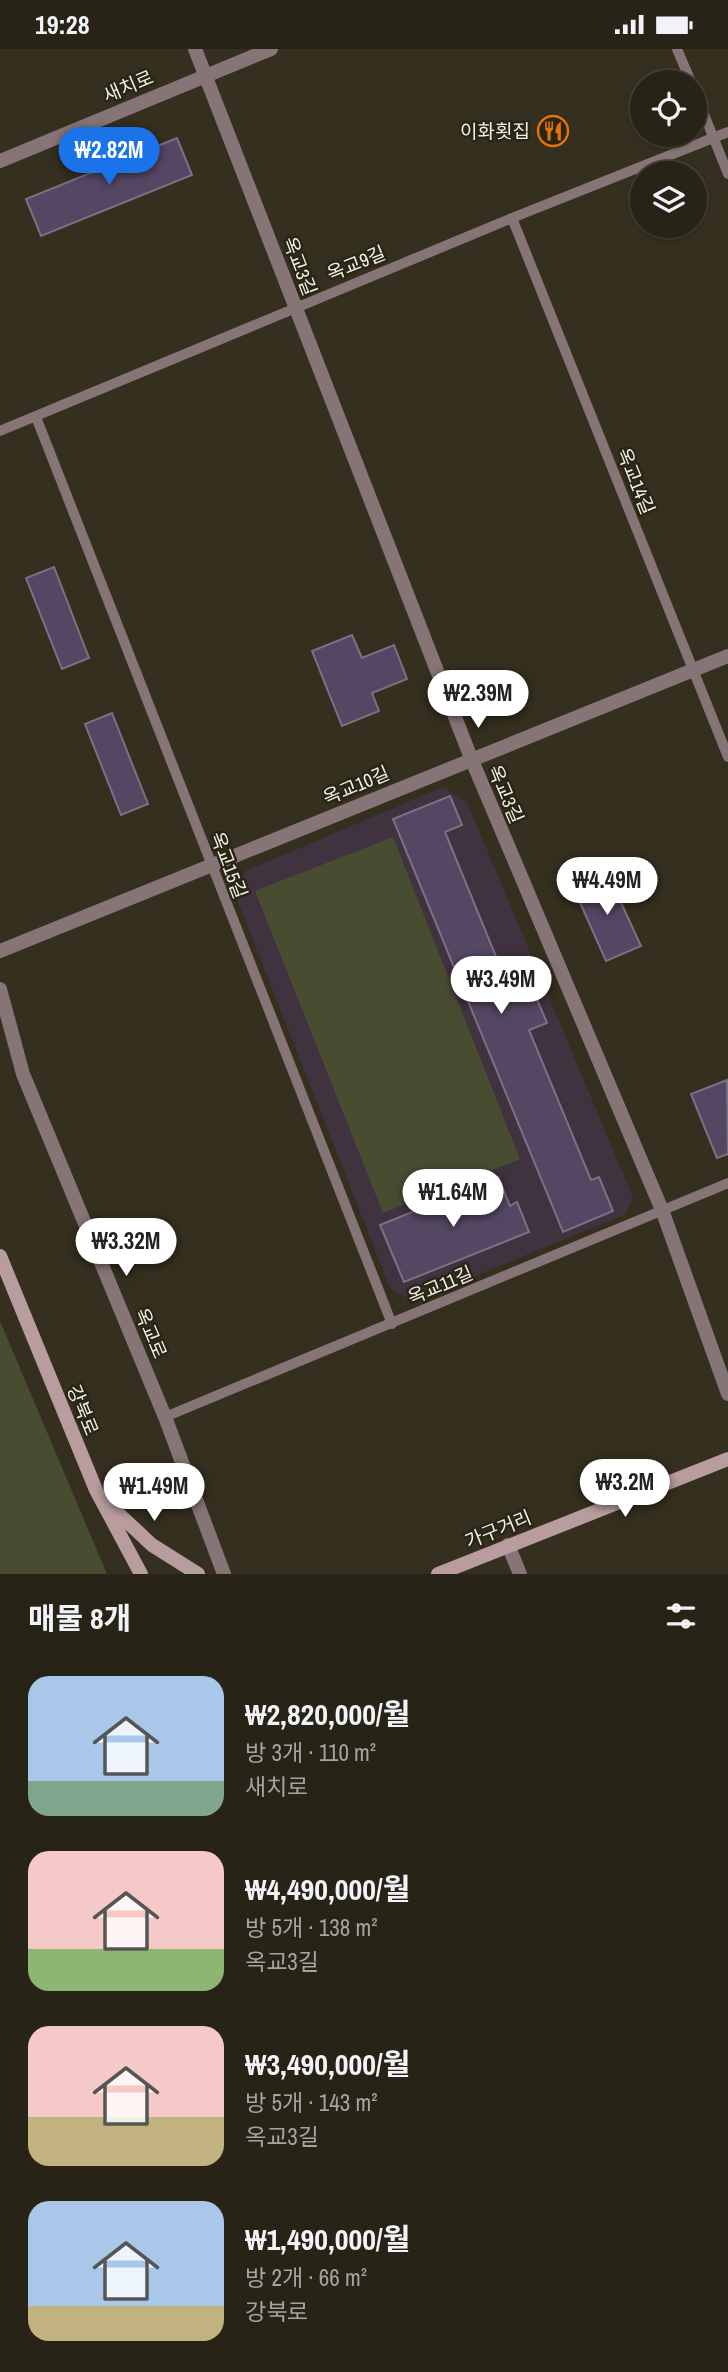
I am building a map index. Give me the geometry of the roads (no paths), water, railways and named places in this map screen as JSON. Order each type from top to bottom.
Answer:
[{"type":"main road","name":"강북로","points":[[0,1256],[96,1490],[141,1574]]},
{"type":"main road","name":"가구거리","points":[[438,1574],[728,1459]]},
{"type":"main road","points":[[96,1490],[152,1545],[198,1574]]},
{"type":"street","name":"옥교3길","points":[[195,49],[471,758],[662,1210],[728,1394]]},
{"type":"street","name":"새치로","points":[[0,161],[205,74],[271,49]]},
{"type":"street","name":"옥교10길","points":[[0,951],[728,656]]},
{"type":"street","name":"옥교로","points":[[0,989],[23,1074],[165,1417],[224,1574]]},
{"type":"street","points":[[508,1545],[520,1574]]},
{"type":"lane","points":[[677,49],[686,70]]},
{"type":"lane","points":[[707,123],[728,174]]},
{"type":"lane","name":"옥교9길","points":[[0,431],[512,218],[728,132]]},
{"type":"lane","name":"옥교14길","points":[[512,218],[728,757]]},
{"type":"lane","name":"옥교15길","points":[[36,417],[210,867],[392,1324]]},
{"type":"lane","name":"옥교11길","points":[[165,1417],[728,1184]]},
{"type":"place","name":"이화횟집","points":[[553,131]]}]
